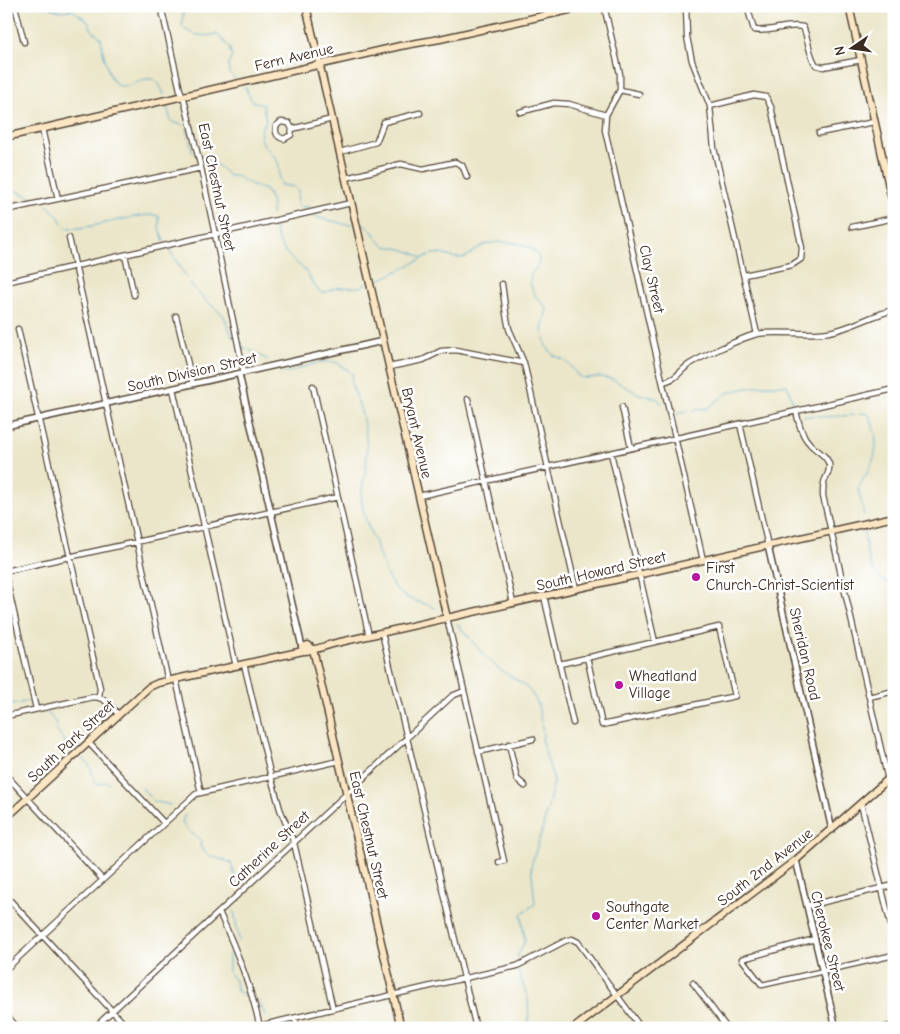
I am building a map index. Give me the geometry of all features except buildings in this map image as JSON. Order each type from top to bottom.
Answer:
[{"type":"main road","name":"Bryant Avenue","points":[[306,6],[446,618]]},
{"type":"main road","name":"Fern Avenue","points":[[6,137],[319,64],[588,6]]},
{"type":"main road","points":[[849,6],[894,210]]},
{"type":"main road","name":"South Howard Street","points":[[313,649],[894,517]]},
{"type":"main road","points":[[172,680],[294,653],[308,645],[313,649]]},
{"type":"main road","name":"East Chestnut Street","points":[[313,649],[401,1028]]},
{"type":"main road","name":"South Park Street","points":[[6,818],[142,692],[153,685],[172,680]]},
{"type":"main road","name":"South 2nd Avenue","points":[[574,1028],[796,860],[894,774]]},
{"type":"street","points":[[15,6],[24,42]]},
{"type":"street","name":"East Chestnut Street","points":[[161,6],[201,168],[242,374],[302,649]]},
{"type":"street","points":[[520,112],[554,104],[569,104],[606,115],[620,90],[620,74],[604,6]]},
{"type":"street","points":[[686,6],[687,36],[692,61],[710,106],[714,148],[757,334]]},
{"type":"street","points":[[747,6],[754,30],[763,31],[794,25],[803,27],[807,35],[812,59],[816,65],[823,67],[860,60]]},
{"type":"street","points":[[620,90],[639,94]]},
{"type":"street","points":[[710,106],[754,95],[766,97],[771,107],[802,248],[802,259],[792,265],[744,275]]},
{"type":"street","points":[[340,152],[376,142],[384,122],[420,113]]},
{"type":"street","name":"Clay Street","points":[[606,115],[605,130],[703,560]]},
{"type":"street","points":[[292,129],[332,120]]},
{"type":"street","points":[[819,133],[874,122]]},
{"type":"street","points":[[42,128],[58,199]]},
{"type":"street","points":[[346,178],[401,164],[423,169],[455,162],[462,165],[467,177]]},
{"type":"street","points":[[6,210],[201,168]]},
{"type":"street","points":[[6,282],[351,203]]},
{"type":"street","points":[[852,226],[894,218]]},
{"type":"street","points":[[69,238],[137,542],[201,792]]},
{"type":"street","points":[[125,255],[134,295]]},
{"type":"street","points":[[502,284],[509,329],[524,363],[576,589]]},
{"type":"street","points":[[662,382],[675,378],[688,366],[701,358],[757,334],[827,332],[848,328],[870,317],[894,310]]},
{"type":"street","points":[[176,316],[193,384]]},
{"type":"street","points":[[18,329],[100,688],[99,697]]},
{"type":"street","name":"South Division Street","points":[[6,426],[383,342]]},
{"type":"street","points":[[389,367],[423,360],[441,351],[456,350],[524,363]]},
{"type":"street","points":[[313,386],[369,636]]},
{"type":"street","points":[[173,389],[236,666]]},
{"type":"street","points":[[418,496],[894,389]]},
{"type":"street","points":[[468,399],[513,603]]},
{"type":"street","points":[[622,407],[631,448]]},
{"type":"street","points":[[796,411],[799,427],[805,438],[811,446],[822,453],[829,464],[829,473],[823,484],[823,496],[888,780]]},
{"type":"street","name":"Sheridan Road","points":[[740,424],[832,830]]},
{"type":"street","points":[[610,453],[655,642]]},
{"type":"street","points":[[6,571],[338,497]]},
{"type":"street","points":[[6,578],[36,710]]},
{"type":"street","points":[[544,596],[573,723]]},
{"type":"street","name":"Bryant Avenue","points":[[446,618],[504,861],[499,862]]},
{"type":"street","points":[[560,664],[719,627],[735,696],[602,725],[587,658]]},
{"type":"street","points":[[382,633],[476,1028]]},
{"type":"street","points":[[244,664],[271,777],[280,809],[294,843],[333,1009]]},
{"type":"street","name":"Catherine Street","points":[[94,1028],[452,696],[464,691]]},
{"type":"street","points":[[869,697],[894,691]]},
{"type":"street","points":[[6,716],[99,697],[106,701],[118,714]]},
{"type":"street","points":[[478,752],[533,739]]},
{"type":"street","points":[[88,742],[164,823]]},
{"type":"street","points":[[509,744],[517,779],[525,786]]},
{"type":"street","points":[[6,970],[192,797],[201,792],[339,762]]},
{"type":"street","points":[[6,775],[103,880]]},
{"type":"street","points":[[862,804],[894,938]]},
{"type":"street","name":"Cherokee Street","points":[[796,860],[836,1028]]},
{"type":"street","points":[[807,906],[894,885]]},
{"type":"street","points":[[6,896],[128,1028]]},
{"type":"street","points":[[219,912],[244,971],[260,1027],[516,966],[565,940],[572,939],[578,942],[642,1028]]},
{"type":"street","points":[[815,939],[742,959],[762,985],[894,955]]},
{"type":"street","points":[[693,983],[727,1028]]},
{"type":"street","points":[[6,1016],[18,1028]]},
{"type":"street","points":[[295,1018],[297,1028]]},
{"type":"street","points":[[883,1028],[894,1025]]},
{"type":"waterway","points":[[48,6],[57,10],[72,10],[89,23],[92,30],[101,38],[108,71],[114,82],[124,86],[143,80],[155,80],[160,85],[164,95]]},
{"type":"waterway","points":[[184,6],[182,27],[199,35],[217,34],[229,47],[232,56],[228,65],[229,73],[235,79]]},
{"type":"waterway","points":[[245,87],[252,101],[263,105],[266,121],[262,128],[262,141],[277,161],[282,185],[294,187],[298,190],[297,204],[299,207],[310,207]]},
{"type":"waterway","points":[[167,106],[171,121],[181,124],[186,129],[193,153]]},
{"type":"waterway","points":[[202,156],[220,167],[229,176],[236,176],[265,190],[272,204],[272,215]]},
{"type":"waterway","points":[[6,185],[35,199]]},
{"type":"waterway","points":[[47,205],[57,215],[63,226],[70,228],[93,226],[137,216],[159,216],[159,228],[164,241]]},
{"type":"waterway","points":[[314,215],[320,219],[352,224]]},
{"type":"waterway","points":[[362,223],[370,229],[381,244],[404,250],[423,258]]},
{"type":"waterway","points":[[274,225],[277,238],[283,249],[323,293],[336,288],[361,287],[365,284]]},
{"type":"waterway","points":[[374,282],[432,254],[462,258],[482,246],[495,242],[510,242],[525,246],[539,257],[538,264],[530,276],[530,280],[534,294],[547,309],[542,329],[546,346],[553,355],[569,364],[578,376],[612,379],[639,394],[658,399],[662,404]]},
{"type":"waterway","points":[[169,249],[186,277]]},
{"type":"waterway","points":[[190,283],[203,298],[224,316],[233,339]]},
{"type":"waterway","points":[[242,346],[268,360]]},
{"type":"waterway","points":[[281,372],[286,373],[312,365],[332,362],[339,364],[351,373],[351,381],[360,407],[366,436],[367,456],[362,499],[367,524],[385,572],[395,588],[409,599],[435,608]]},
{"type":"waterway","points":[[676,413],[708,408],[727,393],[766,385],[787,385],[795,408]]},
{"type":"waterway","points":[[859,414],[865,413],[869,415],[876,437],[876,450],[872,464],[858,488],[864,515]]},
{"type":"waterway","points":[[803,416],[855,415]]},
{"type":"waterway","points":[[864,532],[868,557],[874,572],[879,578],[894,585]]},
{"type":"waterway","points":[[457,624],[486,657],[531,692],[538,704],[543,734],[542,742],[554,781],[531,866],[535,904],[521,914],[525,941],[518,954],[518,958]]},
{"type":"waterway","points":[[6,703],[18,704],[27,701]]},
{"type":"waterway","points":[[47,712],[57,724],[55,728],[68,747]]},
{"type":"waterway","points":[[83,759],[90,767],[96,785],[105,782],[109,783]]},
{"type":"waterway","points":[[142,788],[153,801],[170,805]]},
{"type":"waterway","points":[[185,815],[182,822],[201,841],[200,846],[203,850],[210,856],[231,863],[237,883]]},
{"type":"waterway","points":[[234,911],[239,941]]},
{"type":"waterway","points":[[229,954],[229,973],[235,981],[237,991],[242,995]]},
{"type":"waterway","points":[[518,971],[528,999],[529,1028]]},
{"type":"waterway","points":[[259,1001],[266,1017]]},
{"type":"place","name":"First Church-Christ-Scientist","points":[[696,577]]},
{"type":"place","name":"Wheatland Village","points":[[619,685]]},
{"type":"place","name":"Southgate Center Market","points":[[596,916]]}]
